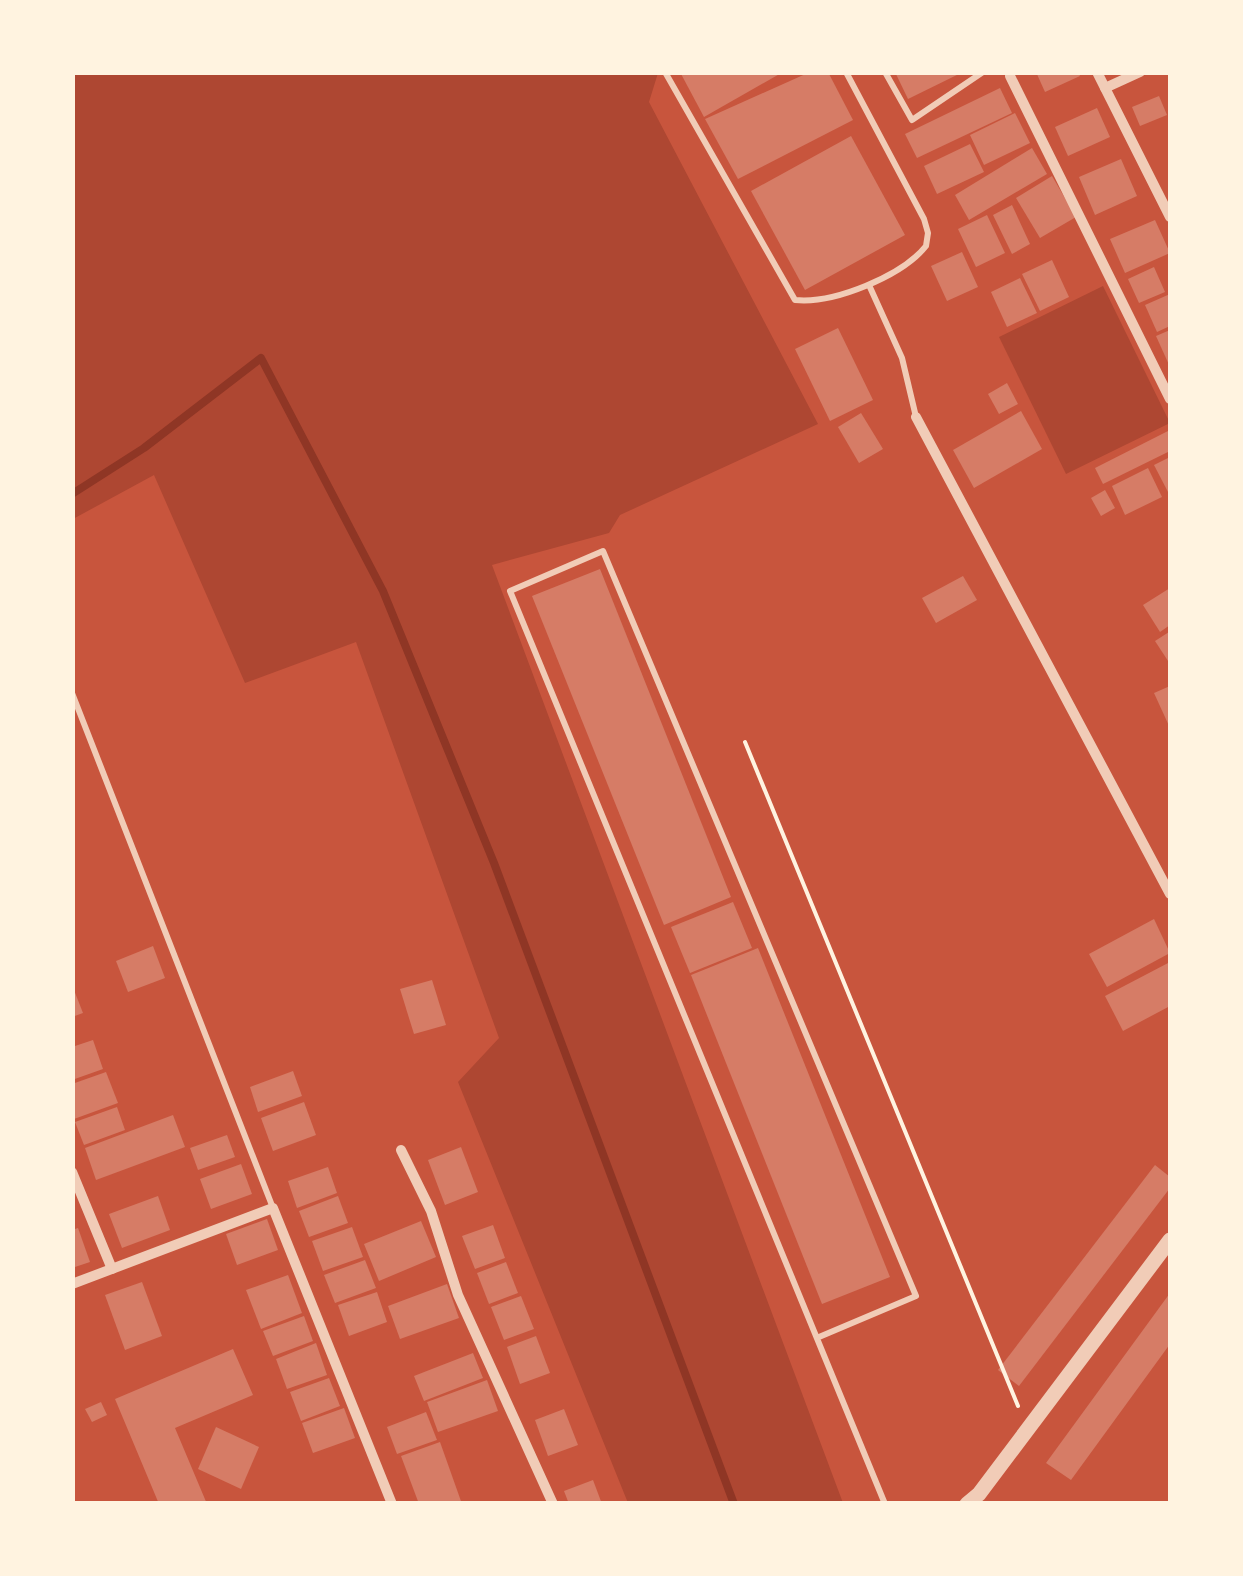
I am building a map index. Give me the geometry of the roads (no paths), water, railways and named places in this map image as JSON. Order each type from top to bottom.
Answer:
[{"type":"street","points":[[1098,72],[1170,217]]},
{"type":"street","points":[[1105,88],[1140,72]]},
{"type":"street","points":[[1010,74],[1170,399]]},
{"type":"street","points":[[1158,192],[1170,186]]},
{"type":"street","points":[[916,416],[1170,894]]},
{"type":"street","points":[[401,1150],[431,1211],[458,1295],[553,1504]]},
{"type":"street","points":[[72,1172],[112,1269]]},
{"type":"street","points":[[72,1284],[273,1208],[392,1504]]},
{"type":"street","points":[[968,1504],[1170,1240]]},
{"type":"lane","points":[[666,72],[796,300],[808,301],[869,285],[926,246],[924,219],[846,72]]},
{"type":"lane","points":[[885,72],[912,120],[984,72]]},
{"type":"lane","points":[[869,285],[902,358],[916,416]]},
{"type":"lane","points":[[818,1337],[916,1296],[603,551],[510,591],[885,1504]]},
{"type":"lane","points":[[72,693],[273,1208]]},
{"type":"waterway","points":[[72,494],[144,448],[261,358],[383,591],[494,863],[734,1504]]}]
